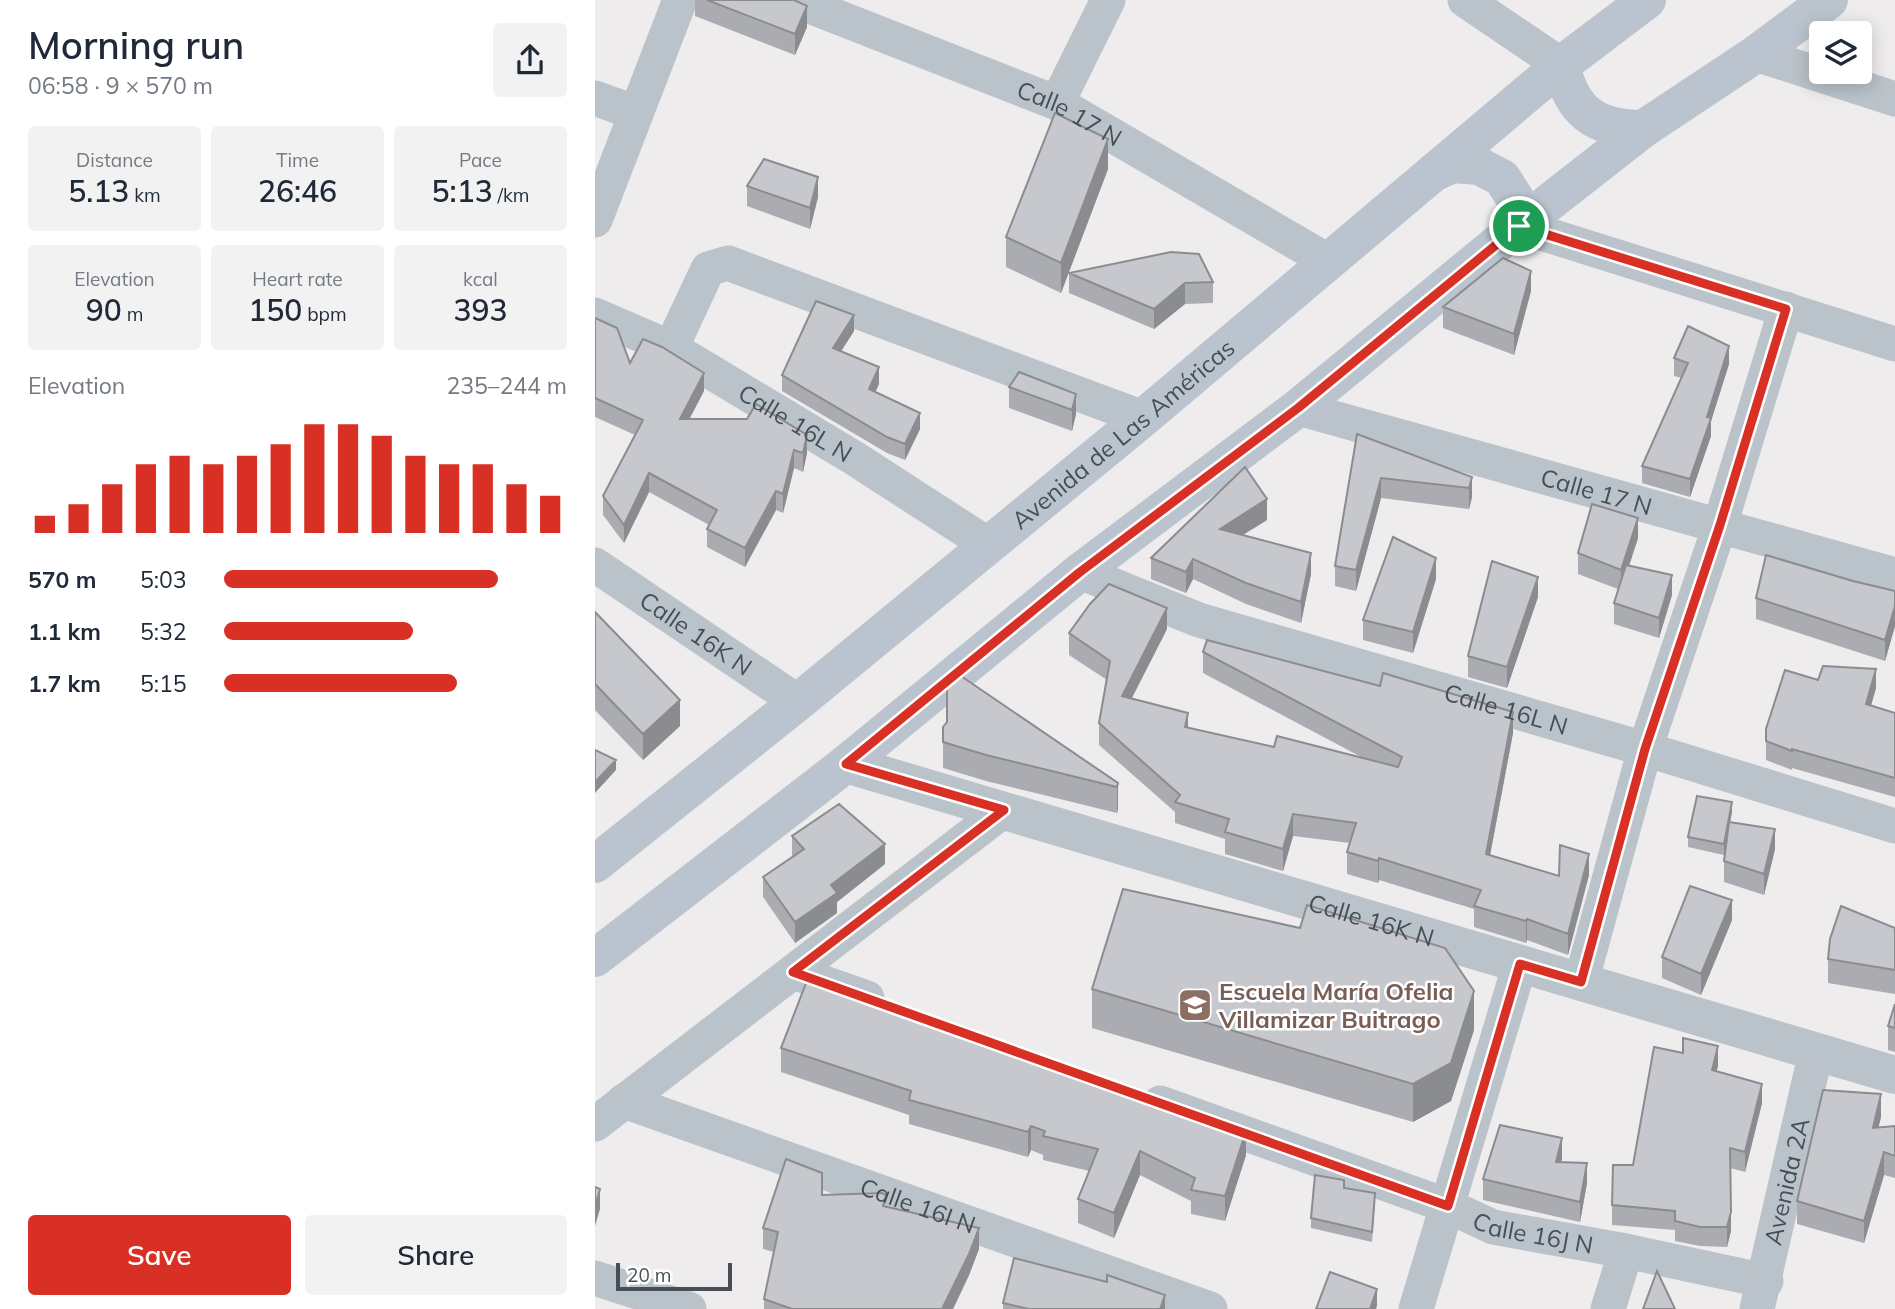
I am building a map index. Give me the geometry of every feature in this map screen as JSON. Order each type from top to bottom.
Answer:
[{"type":"main road","name":"Avenida de Las Américas","points":[[596,861],[798,702],[1143,418],[1561,65],[1647,0]]},
{"type":"main road","points":[[595,958],[846,764],[1080,572],[1298,408],[1519,226],[1643,129],[1755,54],[1829,0]]},
{"type":"main road","points":[[1561,65],[1566,88],[1579,107],[1597,122],[1619,129],[1643,129]]},
{"type":"main road","points":[[1429,175],[1453,164],[1479,166],[1502,178],[1516,200],[1519,226]]},
{"type":"street","points":[[595,220],[680,0]]},
{"type":"street","points":[[1057,103],[1108,0]]},
{"type":"street","points":[[1465,0],[1561,65]]},
{"type":"street","name":"Calle 17 N","points":[[804,2],[1057,103],[1328,261]]},
{"type":"street","points":[[1755,54],[1895,99]]},
{"type":"street","points":[[595,98],[636,113]]},
{"type":"street","points":[[1519,226],[1895,344]]},
{"type":"street","points":[[671,348],[708,269],[728,263],[1143,418]]},
{"type":"street","points":[[1581,982],[1645,749],[1720,525],[1786,309]]},
{"type":"street","name":"Calle 16L N","points":[[595,315],[671,348],[854,457],[987,544]]},
{"type":"street","name":"Calle 17 N","points":[[1298,408],[1895,575]]},
{"type":"street","name":"Calle 16K N","points":[[595,565],[798,702]]},
{"type":"street","name":"Calle 16L N","points":[[1080,572],[1199,620],[1645,749],[1895,826]]},
{"type":"street","name":"Calle 16K N","points":[[846,764],[1895,1075]]},
{"type":"street","points":[[595,1125],[1004,810]]},
{"type":"street","points":[[1416,1309],[1520,964]]},
{"type":"street","points":[[793,972],[898,1010]]},
{"type":"street","name":"Avenida 2A","points":[[1762,1295],[1816,1052]]},
{"type":"street","name":"Calle 16J N","points":[[1134,1094],[1448,1206],[1493,1227],[1626,1251],[1762,1295]]},
{"type":"street","name":"Calle 16I N","points":[[624,1101],[1210,1309]]},
{"type":"street","points":[[1608,1309],[1626,1251]]},
{"type":"street","points":[[595,1278],[689,1309]]},
{"type":"building","points":[[707,0],[794,0],[807,6],[795,34]]},
{"type":"building","points":[[1055,113],[1108,139],[1061,263],[1006,237]]},
{"type":"building","points":[[764,159],[818,177],[810,208],[747,186]]},
{"type":"building","points":[[1171,252],[1199,254],[1213,282],[1185,283],[1154,309],[1069,273]]},
{"type":"building","points":[[1503,258],[1531,271],[1514,334],[1443,307]]},
{"type":"building","points":[[816,301],[854,315],[833,348],[879,367],[869,389],[920,413],[905,444],[887,437],[782,375]]},
{"type":"building","points":[[595,318],[617,328],[630,363],[643,339],[662,347],[704,373],[680,419],[747,419],[756,404],[807,435],[803,453],[794,450],[783,494],[776,491],[745,548],[707,529],[717,510],[649,473],[624,525],[603,496],[643,420],[595,398]]},
{"type":"building","points":[[1688,326],[1729,346],[1707,417],[1711,418],[1690,479],[1642,466],[1688,363],[1674,358]]},
{"type":"building","points":[[1019,372],[1076,394],[1072,410],[1009,387]]},
{"type":"building","points":[[1357,434],[1472,477],[1469,488],[1381,478],[1356,570],[1335,566]]},
{"type":"building","points":[[1245,467],[1267,499],[1220,529],[1311,553],[1301,602],[1246,583],[1193,559],[1186,572],[1151,558]]},
{"type":"building","points":[[1592,504],[1638,518],[1621,570],[1578,553]]},
{"type":"building","points":[[1393,537],[1436,558],[1413,632],[1363,620]]},
{"type":"building","points":[[1766,555],[1895,591],[1895,606],[1885,640],[1756,598]]},
{"type":"building","points":[[1492,561],[1538,577],[1507,667],[1468,656]]},
{"type":"building","points":[[1626,565],[1672,575],[1659,618],[1614,603]]},
{"type":"building","points":[[1109,584],[1167,608],[1122,696],[1188,713],[1185,727],[1274,747],[1277,736],[1398,767],[1402,757],[1203,652],[1207,640],[1380,686],[1383,673],[1513,712],[1486,854],[1559,876],[1560,845],[1589,854],[1568,934],[1527,919],[1526,921],[1474,906],[1481,890],[1379,858],[1378,861],[1347,852],[1356,823],[1293,814],[1283,849],[1225,832],[1229,819],[1175,802],[1180,795],[1099,723],[1110,661],[1069,633]]},
{"type":"building","points":[[595,612],[680,700],[643,734],[595,684]]},
{"type":"building","points":[[1823,666],[1876,669],[1866,704],[1895,713],[1895,778],[1792,751],[1766,741],[1766,729],[1785,670],[1818,680]]},
{"type":"building","points":[[958,674],[1118,783],[1117,787],[943,742],[943,727],[947,722],[947,684]]},
{"type":"building","points":[[595,750],[616,760],[595,782]]},
{"type":"building","points":[[1697,796],[1732,802],[1724,844],[1688,837]]},
{"type":"building","points":[[839,804],[885,844],[831,885],[837,893],[795,922],[763,877],[804,849],[792,836]]},
{"type":"building","points":[[1729,822],[1775,829],[1764,874],[1724,861]]},
{"type":"building","points":[[1690,886],[1732,900],[1701,974],[1662,957]]},
{"type":"building","points":[[1123,889],[1300,928],[1307,905],[1445,948],[1474,991],[1451,1063],[1413,1084],[1092,989]]},
{"type":"building","points":[[1841,906],[1895,928],[1895,970],[1828,959],[1830,939]]},
{"type":"building","points":[[808,978],[886,1002],[1144,1094],[1143,1097],[1161,1100],[1205,1116],[1205,1119],[1246,1131],[1225,1196],[1191,1190],[1195,1178],[1140,1151],[1114,1213],[1078,1199],[1098,1149],[1043,1136],[1045,1131],[1031,1126],[1028,1132],[909,1100],[911,1091],[781,1048]]},
{"type":"building","points":[[1895,1004],[1895,1028],[1888,1026]]},
{"type":"building","points":[[1683,1038],[1718,1046],[1712,1070],[1762,1084],[1745,1152],[1730,1148],[1731,1212],[1727,1227],[1700,1227],[1675,1221],[1675,1211],[1612,1205],[1613,1165],[1633,1165],[1654,1047],[1683,1053]]},
{"type":"building","points":[[1823,1090],[1881,1094],[1873,1128],[1895,1126],[1895,1156],[1884,1152],[1864,1221],[1797,1201]]},
{"type":"building","points":[[1500,1125],[1562,1138],[1556,1162],[1587,1163],[1580,1202],[1483,1179]]},
{"type":"building","points":[[786,1159],[822,1173],[822,1195],[882,1193],[886,1195],[883,1206],[979,1228],[942,1309],[792,1309],[764,1299],[778,1232],[763,1228]]},
{"type":"building","points":[[1315,1175],[1344,1180],[1344,1188],[1375,1193],[1372,1232],[1311,1218]]},
{"type":"building","points":[[595,1187],[600,1189],[595,1206]]},
{"type":"building","points":[[1014,1258],[1107,1282],[1107,1275],[1165,1295],[1160,1309],[1029,1309],[1003,1303]]},
{"type":"building","points":[[1657,1271],[1675,1309],[1643,1309]]},
{"type":"building","points":[[1330,1272],[1377,1289],[1370,1309],[1316,1309]]},
{"type":"place","name":"Escuela María Ofelia Villamizar Buitrago","points":[[1195,1005]]},
{"type":"route","points":[[1519,226],[1786,309],[1720,525],[1645,749],[1581,982],[1520,964],[1448,1206],[793,972],[1004,810],[846,764],[1080,572],[1298,408],[1519,226]]}]
